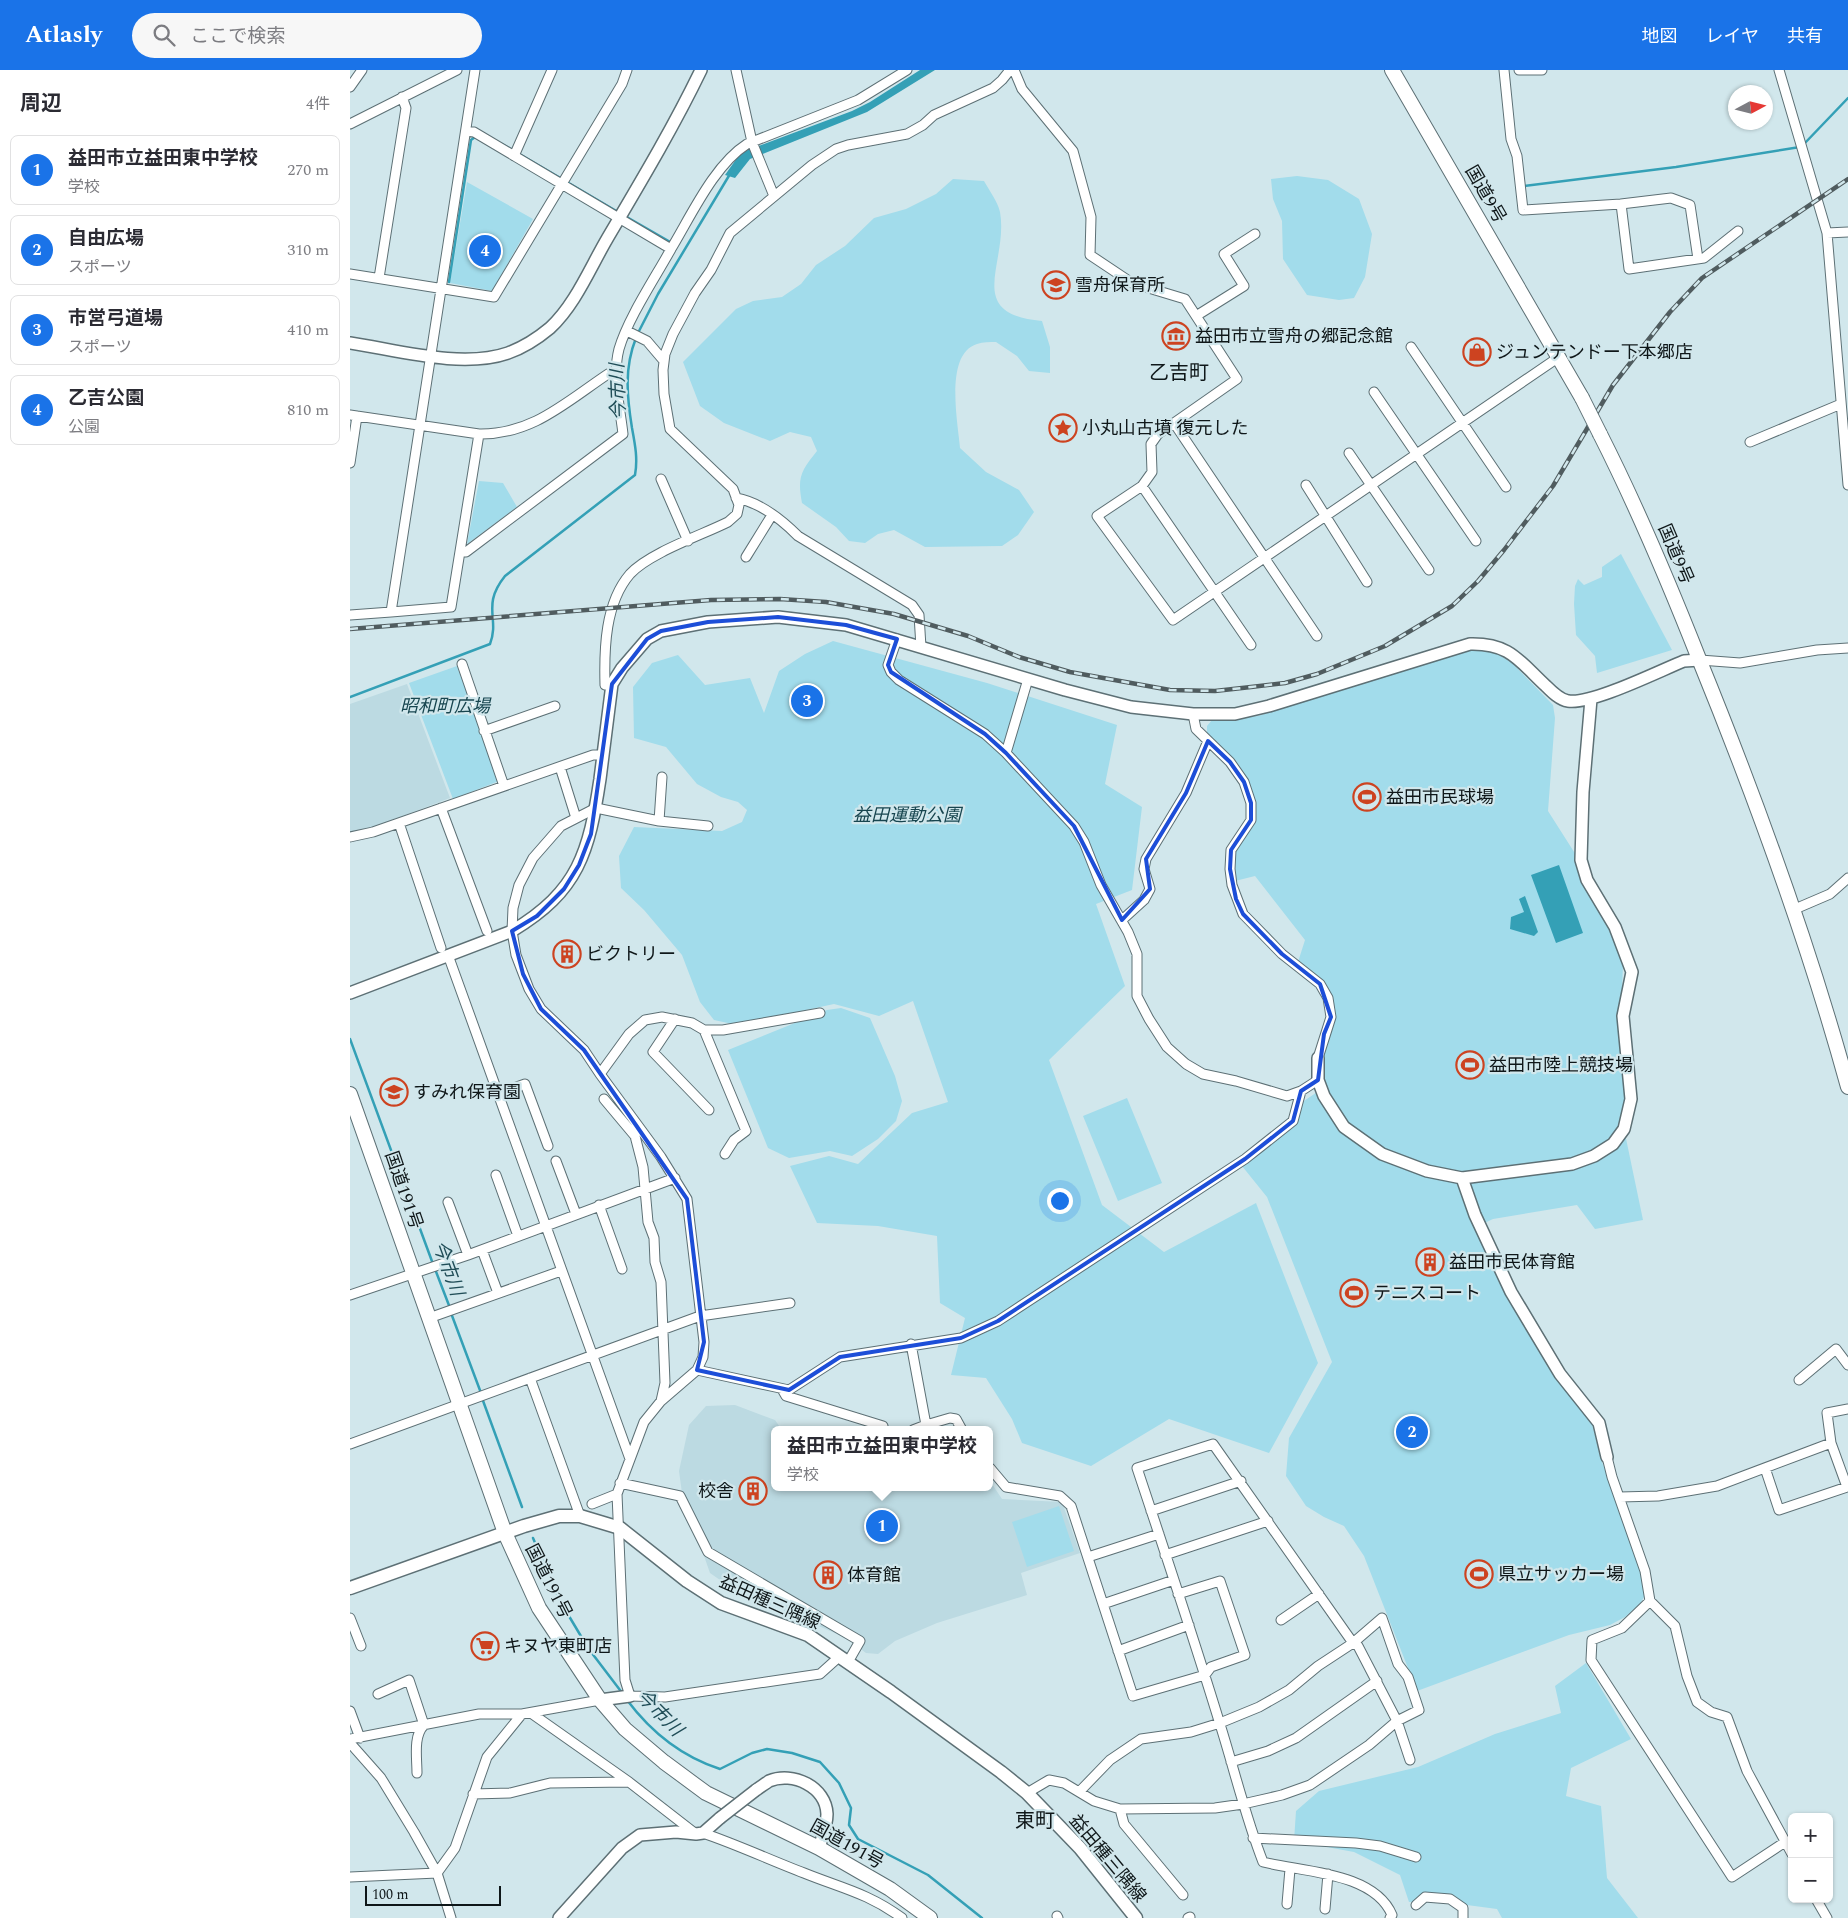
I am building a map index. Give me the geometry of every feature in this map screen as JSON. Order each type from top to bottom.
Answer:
[{"type":"highway","name":"国道9号","points":[[1392,70],[1582,398],[1658,557],[1729,730],[1795,909],[1848,1087]]},
{"type":"highway","name":"国道191号","points":[[350,1094],[505,1533],[539,1608],[600,1700],[625,1729],[664,1762],[706,1793],[819,1848],[890,1889],[930,1918]]},
{"type":"main road","name":"益田種三隅線","points":[[350,1588],[505,1533],[559,1516],[580,1516],[620,1528],[687,1581],[721,1603],[808,1635],[844,1659],[1027,1793],[1080,1848],[1136,1918]]},
{"type":"street","points":[[350,87],[362,70]]},
{"type":"street","points":[[350,124],[457,70]]},
{"type":"street","points":[[391,612],[475,70]]},
{"type":"street","points":[[514,156],[552,70]]},
{"type":"street","points":[[350,274],[440,290],[494,297],[622,84],[627,70]]},
{"type":"street","points":[[350,342],[431,356],[483,359],[508,353],[531,342],[550,328],[562,313],[619,218],[683,108],[701,70]]},
{"type":"street","points":[[736,70],[753,144],[774,196]]},
{"type":"street","points":[[461,552],[466,552],[623,434],[617,373],[619,349],[671,249],[715,177],[739,149],[858,100],[908,70]]},
{"type":"street","points":[[612,684],[605,685],[604,661],[608,631],[619,591],[630,575],[640,566],[728,522],[737,514],[738,505],[736,498],[727,483],[670,429],[664,394],[664,361],[673,334],[695,293],[711,270],[730,233],[774,196],[836,149],[907,134],[923,125],[934,115],[993,88],[1010,70]]},
{"type":"street","points":[[1014,70],[1022,89],[1073,151],[1091,217],[1090,255],[1132,283],[1185,299],[1237,379],[1158,434],[1151,444],[1152,472],[1142,486],[1097,516],[1172,620],[1266,558],[1559,357]]},
{"type":"street","points":[[1504,70],[1511,139],[1517,156],[1523,210],[1621,204],[1671,198],[1690,206],[1698,259]]},
{"type":"street","points":[[1519,70],[1542,70]]},
{"type":"street","points":[[1779,70],[1827,233],[1844,390],[1841,404],[1848,485]]},
{"type":"street","points":[[379,278],[406,108],[402,98]]},
{"type":"street","points":[[466,130],[474,132],[671,249]]},
{"type":"street","points":[[1621,204],[1629,269],[1704,258],[1738,231]]},
{"type":"street","points":[[1827,233],[1848,232]]},
{"type":"street","points":[[1196,316],[1244,286],[1224,254],[1255,234]]},
{"type":"street","points":[[628,332],[645,340],[664,361]]},
{"type":"street","points":[[1411,348],[1506,487]]},
{"type":"street","points":[[350,463],[354,415],[479,434],[500,434],[519,430],[536,422],[608,374],[617,373]]},
{"type":"street","points":[[1374,392],[1476,541]]},
{"type":"street","points":[[1750,442],[1841,404]]},
{"type":"street","points":[[1174,423],[1317,636]]},
{"type":"street","points":[[350,615],[452,608],[479,434]]},
{"type":"street","points":[[1349,453],[1429,570]]},
{"type":"street","points":[[661,479],[688,541]]},
{"type":"street","points":[[1306,485],[1368,582]]},
{"type":"street","points":[[1142,486],[1251,645]]},
{"type":"street","points":[[736,498],[746,500],[772,515],[785,523],[798,536],[912,605],[919,615],[921,647]]},
{"type":"street","points":[[746,557],[772,515]]},
{"type":"street","points":[[350,993],[444,951],[512,931],[537,916],[564,889],[579,865],[591,834],[612,684],[622,668],[647,639],[661,631],[708,622],[778,617],[846,625],[1028,679],[1131,707],[1193,714],[1235,714],[1269,706],[1470,644],[1498,646],[1511,652],[1555,695],[1568,701],[1591,699],[1684,661],[1700,660],[1740,663],[1817,650],[1848,648]]},
{"type":"street","points":[[897,639],[888,665],[891,672],[899,680],[986,734],[1006,752],[1074,826],[1084,842],[1101,885],[1122,920],[1137,954],[1137,996],[1148,1019],[1168,1047],[1186,1064],[1202,1074],[1236,1081],[1287,1096],[1301,1091],[1318,1080]]},
{"type":"street","points":[[462,664],[504,786]]},
{"type":"street","points":[[1006,752],[1028,679]]},
{"type":"street","points":[[1193,714],[1196,729],[1230,762],[1244,782],[1251,803],[1251,820],[1231,850],[1230,869],[1232,885],[1243,914],[1282,954],[1320,984],[1328,998],[1331,1017],[1318,1058],[1318,1080],[1324,1096],[1344,1127],[1360,1140],[1391,1158],[1427,1171],[1462,1178],[1508,1174],[1572,1164],[1594,1156],[1613,1144],[1624,1129],[1629,1114],[1632,1099],[1623,1016],[1632,972],[1618,933],[1587,880],[1581,860],[1583,792],[1591,699]]},
{"type":"street","points":[[484,731],[555,706]]},
{"type":"street","points":[[1122,920],[1144,900],[1150,889],[1144,869],[1146,859],[1186,792],[1208,740]]},
{"type":"street","points":[[350,837],[399,823],[593,756],[603,755]]},
{"type":"street","points":[[560,767],[576,818]]},
{"type":"street","points":[[659,822],[662,777]]},
{"type":"street","points":[[441,808],[486,931]]},
{"type":"street","points":[[630,1696],[625,1680],[620,1528],[617,1494],[644,1422],[661,1401],[696,1370],[703,1358],[704,1342],[687,1199],[676,1178],[584,1050],[541,1009],[523,974],[516,955],[512,931],[513,908],[519,885],[533,858],[560,826],[596,808],[659,822],[708,826]]},
{"type":"street","points":[[399,823],[630,1459]]},
{"type":"street","points":[[1795,909],[1830,894],[1848,878]]},
{"type":"street","points":[[600,1074],[629,1034],[644,1020],[662,1017],[675,1019],[704,1030],[723,1030],[820,1013]]},
{"type":"street","points":[[675,1019],[653,1052],[709,1110]]},
{"type":"street","points":[[704,1030],[746,1131],[734,1140],[725,1154]]},
{"type":"street","points":[[497,1094],[525,1084],[548,1146]]},
{"type":"street","points":[[696,1370],[789,1390],[840,1357],[911,1344],[961,1338],[998,1321],[1268,1142],[1294,1121],[1301,1091]]},
{"type":"street","points":[[604,1099],[635,1136],[643,1167],[648,1222],[654,1238],[655,1262],[661,1282],[665,1383],[661,1401]]},
{"type":"street","points":[[556,1161],[576,1214]]},
{"type":"street","points":[[496,1175],[518,1236]]},
{"type":"street","points":[[350,1295],[482,1250],[545,1225],[676,1178]]},
{"type":"street","points":[[1462,1178],[1475,1215],[1511,1292],[1560,1374],[1599,1423],[1607,1457],[1645,1571],[1650,1601],[1675,1626],[1687,1676],[1697,1702],[1711,1712],[1727,1717],[1747,1771],[1788,1846]]},
{"type":"street","points":[[448,1202],[468,1255]]},
{"type":"street","points":[[599,1205],[622,1269]]},
{"type":"street","points":[[482,1250],[498,1294]]},
{"type":"street","points":[[429,1318],[561,1271]]},
{"type":"street","points":[[350,1444],[700,1316],[790,1304]]},
{"type":"street","points":[[911,1344],[926,1425],[950,1418],[956,1419],[960,1426]]},
{"type":"street","points":[[1799,1380],[1836,1349],[1848,1365]]},
{"type":"street","points":[[530,1378],[580,1516]]},
{"type":"street","points":[[782,1389],[786,1396],[883,1426]]},
{"type":"street","points":[[1765,1468],[1779,1510],[1846,1487],[1831,1443],[1827,1414],[1848,1409]]},
{"type":"street","points":[[1620,1497],[1658,1496],[1717,1486],[1831,1443]]},
{"type":"street","points":[[1394,1917],[1389,1907],[1362,1885],[1328,1874],[1290,1869],[1263,1862],[1243,1804],[1205,1675],[1137,1468],[1213,1444],[1241,1481],[1352,1643],[1358,1646],[1397,1722],[1410,1760]]},
{"type":"street","points":[[993,1472],[1006,1487],[1060,1496],[1071,1506],[1133,1696],[1205,1675],[1211,1668],[1245,1655],[1220,1581],[1178,1594]]},
{"type":"street","points":[[1151,1511],[1241,1481]]},
{"type":"street","points":[[350,1739],[479,1714],[527,1713],[630,1696],[665,1697],[820,1674],[844,1659],[860,1641],[708,1552],[680,1496],[620,1483]]},
{"type":"street","points":[[592,1504],[617,1494]]},
{"type":"street","points":[[1165,1556],[1268,1521]]},
{"type":"street","points":[[1088,1557],[1159,1534]]},
{"type":"street","points":[[1103,1604],[1174,1580]]},
{"type":"street","points":[[1281,1620],[1319,1594]]},
{"type":"street","points":[[1650,1601],[1622,1628],[1592,1640],[1591,1660],[1732,1876],[1786,1842]]},
{"type":"street","points":[[350,1618],[360,1646]]},
{"type":"street","points":[[1027,1793],[1049,1780],[1064,1783],[1080,1791],[1094,1802],[1120,1809],[1215,1808],[1243,1804],[1282,1795],[1310,1785],[1369,1745],[1397,1722],[1419,1710],[1408,1677],[1398,1664],[1382,1618],[1289,1690],[1259,1707],[1220,1723],[1191,1732],[1141,1739],[1110,1760],[1080,1791]]},
{"type":"street","points":[[1118,1651],[1189,1625]]},
{"type":"street","points":[[378,1694],[409,1680],[424,1725]]},
{"type":"street","points":[[1231,1762],[1268,1751],[1296,1738],[1377,1681]]},
{"type":"street","points":[[350,1710],[360,1738]]},
{"type":"street","points":[[527,1713],[629,1782],[700,1834]]},
{"type":"street","points":[[437,1873],[454,1848],[487,1757],[527,1713]]},
{"type":"street","points":[[417,1774],[417,1738],[419,1730],[424,1725]]},
{"type":"street","points":[[350,1743],[381,1778],[437,1873],[451,1918]]},
{"type":"street","points":[[700,1834],[756,1790],[770,1781],[786,1778],[802,1781],[814,1788],[824,1799],[827,1814],[819,1848]]},
{"type":"street","points":[[473,1794],[510,1793],[550,1783],[629,1782]]},
{"type":"street","points":[[1120,1809],[1124,1824],[1183,1895]]},
{"type":"street","points":[[559,1918],[622,1848],[640,1835],[676,1832],[700,1834],[741,1846],[804,1874],[862,1894],[902,1918]]},
{"type":"street","points":[[1254,1838],[1356,1843],[1380,1846],[1416,1857]]},
{"type":"street","points":[[1287,1904],[1290,1869]]},
{"type":"street","points":[[350,1877],[437,1873]]},
{"type":"street","points":[[1325,1909],[1328,1874]]},
{"type":"street","points":[[1416,1905],[1424,1897],[1450,1898],[1463,1908],[1463,1918]]},
{"type":"street","points":[[1818,1903],[1827,1918]]},
{"type":"highlighted area","points":[[778,617],[807,620],[846,625],[897,639],[888,665],[891,672],[985,734],[1006,753],[1074,826],[1122,920],[1150,889],[1146,859],[1186,793],[1208,741],[1230,762],[1244,782],[1251,803],[1251,820],[1231,850],[1230,869],[1236,899],[1243,914],[1282,954],[1320,984],[1331,1017],[1324,1034],[1318,1080],[1301,1091],[1293,1121],[1245,1159],[1115,1246],[998,1321],[961,1338],[840,1357],[789,1390],[780,1389],[697,1370],[704,1342],[687,1199],[584,1050],[541,1009],[523,974],[512,931],[537,916],[564,889],[579,865],[591,834],[612,684],[647,639],[661,631],[708,622]]},
{"type":"shaded area","points":[[920,70],[935,70],[867,112],[750,159],[735,178],[725,175],[737,158],[745,151],[852,111],[870,102]]},
{"type":"shaded area","points":[[407,684],[450,798],[371,828],[350,833],[350,704]]},
{"type":"shaded area","points":[[1559,865],[1583,933],[1556,943],[1531,875]]},
{"type":"shaded area","points":[[1525,896],[1538,932],[1534,936],[1510,929],[1511,917],[1524,912],[1519,899]]},
{"type":"shaded area","points":[[735,1405],[775,1420],[779,1426],[771,1426],[771,1491],[993,1491],[993,1486],[1002,1499],[1062,1502],[1080,1553],[1021,1573],[1027,1595],[937,1623],[895,1641],[878,1654],[866,1653],[846,1638],[730,1587],[710,1573],[682,1493],[679,1471],[689,1425],[706,1406]]},
{"type":"green space","points":[[1297,176],[1328,180],[1359,199],[1372,234],[1365,277],[1354,298],[1339,300],[1307,295],[1283,259],[1282,221],[1273,199],[1271,179]]},
{"type":"green space","points":[[953,179],[984,181],[993,196],[1000,212],[1001,231],[994,283],[996,297],[1003,308],[1018,316],[1042,321],[1050,347],[1050,373],[1029,371],[1017,356],[996,342],[979,343],[967,350],[960,361],[955,390],[960,448],[986,472],[1019,490],[1034,512],[1018,535],[1002,546],[925,547],[894,530],[878,534],[865,543],[849,541],[836,527],[802,503],[800,480],[804,469],[817,451],[811,437],[790,432],[770,441],[724,423],[700,406],[683,362],[736,309],[753,301],[782,297],[801,284],[816,265],[845,246],[874,218],[906,209],[936,194]]},
{"type":"green space","points":[[467,182],[533,219],[492,291],[450,283]]},
{"type":"green space","points":[[479,481],[503,483],[517,507],[467,544]]},
{"type":"green space","points":[[1621,554],[1672,650],[1597,673],[1595,656],[1576,635],[1575,586],[1578,579],[1584,585],[1602,577],[1602,567]]},
{"type":"green space","name":"益田運動公園","points":[[833,641],[987,683],[1117,725],[1105,784],[1142,807],[1132,890],[1096,904],[1125,986],[1049,1060],[1102,1205],[1164,1252],[1256,1203],[1318,1363],[1269,1453],[1169,1419],[1091,1466],[1022,1443],[1012,1419],[986,1378],[951,1375],[965,1318],[940,1303],[937,1236],[878,1226],[817,1223],[790,1166],[829,1156],[858,1164],[912,1113],[948,1102],[913,1001],[879,1016],[834,1004],[737,1025],[714,1020],[700,1002],[682,955],[644,910],[621,888],[619,856],[634,827],[722,831],[742,822],[747,810],[738,802],[721,797],[697,784],[666,747],[634,738],[633,687],[652,663],[678,655],[705,685],[750,678],[764,713],[779,671],[805,654]]},
{"type":"green space","points":[[1482,649],[1496,653],[1512,663],[1553,705],[1555,718],[1548,811],[1576,855],[1586,884],[1608,926],[1623,964],[1621,1017],[1631,1099],[1624,1129],[1643,1220],[1595,1229],[1577,1205],[1493,1219],[1476,1227],[1511,1303],[1532,1340],[1592,1424],[1601,1459],[1642,1572],[1645,1595],[1640,1604],[1625,1617],[1610,1625],[1569,1635],[1417,1691],[1364,1556],[1344,1526],[1306,1506],[1286,1476],[1289,1438],[1332,1362],[1267,1197],[1242,1166],[1296,1125],[1301,1103],[1326,1086],[1322,1060],[1331,996],[1298,962],[1305,940],[1255,876],[1235,881],[1235,852],[1254,822],[1248,782],[1235,761],[1207,734],[1207,726],[1212,720],[1258,716],[1467,651]]},
{"type":"green space","name":"昭和町広場","points":[[457,666],[499,781],[453,799],[409,683]]},
{"type":"green space","points":[[841,1008],[870,1018],[895,1076],[902,1101],[896,1121],[878,1139],[852,1156],[830,1151],[789,1158],[768,1148],[728,1050],[827,1010]]},
{"type":"green space","points":[[1127,1098],[1162,1183],[1118,1201],[1083,1116]]},
{"type":"green space","points":[[1059,1506],[1074,1551],[1027,1567],[1012,1522]]},
{"type":"green space","points":[[1586,1663],[1631,1739],[1571,1768],[1566,1796],[1601,1806],[1607,1878],[1638,1918],[1502,1918],[1497,1909],[1437,1901],[1409,1902],[1400,1875],[1354,1852],[1294,1841],[1296,1811],[1319,1791],[1418,1767],[1495,1734],[1561,1713],[1555,1686]]},
{"type":"waterway","points":[[1804,144],[1848,98]]},
{"type":"waterway","points":[[449,282],[471,140],[475,137]]},
{"type":"waterway","points":[[502,144],[562,179]]},
{"type":"waterway","points":[[1524,186],[1676,167],[1800,147]]},
{"type":"waterway","name":"今市川","points":[[638,333],[658,294],[730,174]]},
{"type":"waterway","points":[[567,182],[618,212]]},
{"type":"waterway","points":[[625,216],[672,243]]},
{"type":"waterway","name":"今市川","points":[[350,697],[490,644],[493,635],[492,604],[498,586],[505,576],[635,475],[636,452],[629,405],[628,371],[636,338]]},
{"type":"waterway","name":"今市川","points":[[350,1039],[433,1264]]},
{"type":"waterway","name":"今市川","points":[[435,1269],[450,1308]]},
{"type":"waterway","name":"今市川","points":[[451,1313],[481,1393]]},
{"type":"waterway","name":"今市川","points":[[482,1398],[522,1507]]},
{"type":"waterway","name":"今市川","points":[[533,1538],[560,1601],[588,1648],[623,1694]]},
{"type":"waterway","name":"今市川","points":[[627,1700],[646,1723],[669,1742],[693,1758],[720,1769],[752,1753],[767,1749],[792,1753],[820,1762],[839,1783],[851,1808],[849,1825],[858,1839],[928,1875],[982,1918]]},
{"type":"railway","points":[[350,629],[711,600],[780,599],[826,602],[894,614],[968,636],[1019,657],[1070,672],[1170,690],[1215,691],[1285,683],[1317,674],[1385,646],[1452,606],[1478,581],[1553,486],[1613,385],[1670,312],[1702,278],[1848,179]]},
{"type":"place","name":"乙吉公園","points":[[485,251]]},
{"type":"place","name":"雪舟保育所","points":[[1056,285]]},
{"type":"place","name":"益田市立雪舟の郷記念館","points":[[1176,336]]},
{"type":"place","name":"ジュンテンドー下本郷店","points":[[1477,352]]},
{"type":"place","name":"小丸山古墳 復元した","points":[[1063,428]]},
{"type":"place","name":"市営弓道場","points":[[807,701]]},
{"type":"place","name":"益田市民球場","points":[[1367,797]]},
{"type":"place","name":"ビクトリー","points":[[567,954]]},
{"type":"place","name":"益田市陸上競技場","points":[[1470,1065]]},
{"type":"place","name":"すみれ保育園","points":[[394,1092]]},
{"type":"place","name":"益田市民体育館","points":[[1430,1262]]},
{"type":"place","name":"テニスコート","points":[[1354,1293]]},
{"type":"place","name":"自由広場","points":[[1412,1432]]},
{"type":"place","name":"校舎","points":[[753,1491]]},
{"type":"place","name":"益田市立益田東中学校","points":[[882,1526]]},
{"type":"place","name":"県立サッカー場","points":[[1479,1574]]},
{"type":"place","name":"体育館","points":[[828,1575]]},
{"type":"place","name":"キヌヤ東町店","points":[[485,1646]]},
{"type":"district","name":"乙吉町","points":[[1179,372]]},
{"type":"district","name":"東町","points":[[1035,1820]]}]
